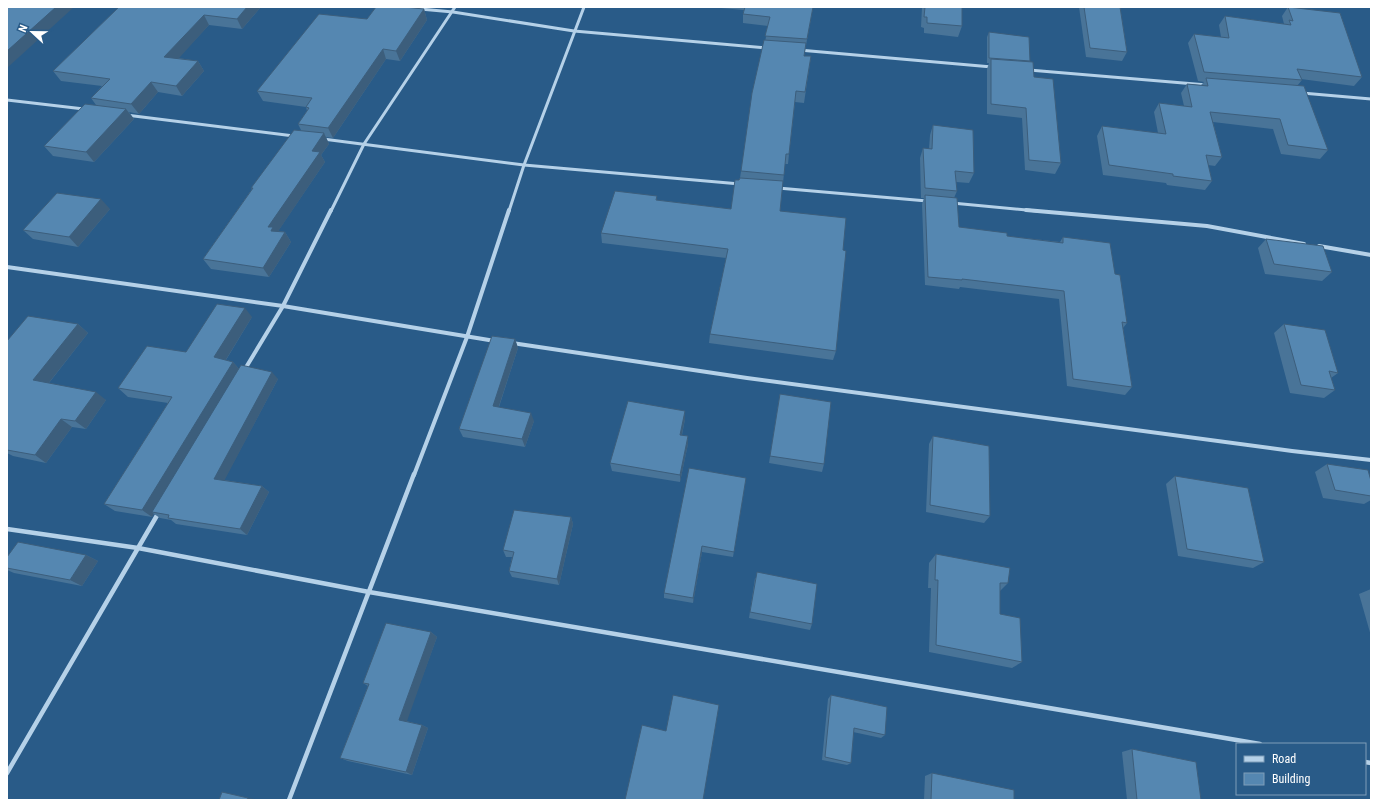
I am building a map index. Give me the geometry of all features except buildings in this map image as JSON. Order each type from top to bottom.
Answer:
[{"type":"street","points":[[242,373],[283,306],[364,144],[455,7]]},
{"type":"street","points":[[289,800],[467,337],[524,164],[584,7]]},
{"type":"street","points":[[415,8],[452,12],[574,31],[773,48]]},
{"type":"street","points":[[797,50],[996,67]]},
{"type":"street","points":[[1028,70],[1212,86]]},
{"type":"street","points":[[1299,93],[1371,99]]},
{"type":"street","points":[[7,100],[92,110]]},
{"type":"street","points":[[124,114],[302,137]]},
{"type":"street","points":[[318,139],[524,164],[747,185]]},
{"type":"street","points":[[770,187],[929,201]]},
{"type":"street","points":[[945,203],[1207,226],[1309,244]]},
{"type":"street","points":[[1316,246],[1371,256]]},
{"type":"street","points":[[7,267],[283,306],[498,341]]},
{"type":"street","points":[[506,342],[763,380],[1292,451],[1371,460]]},
{"type":"street","points":[[7,773],[162,508]]},
{"type":"street","points":[[7,529],[138,548],[369,592],[1254,743]]}]
